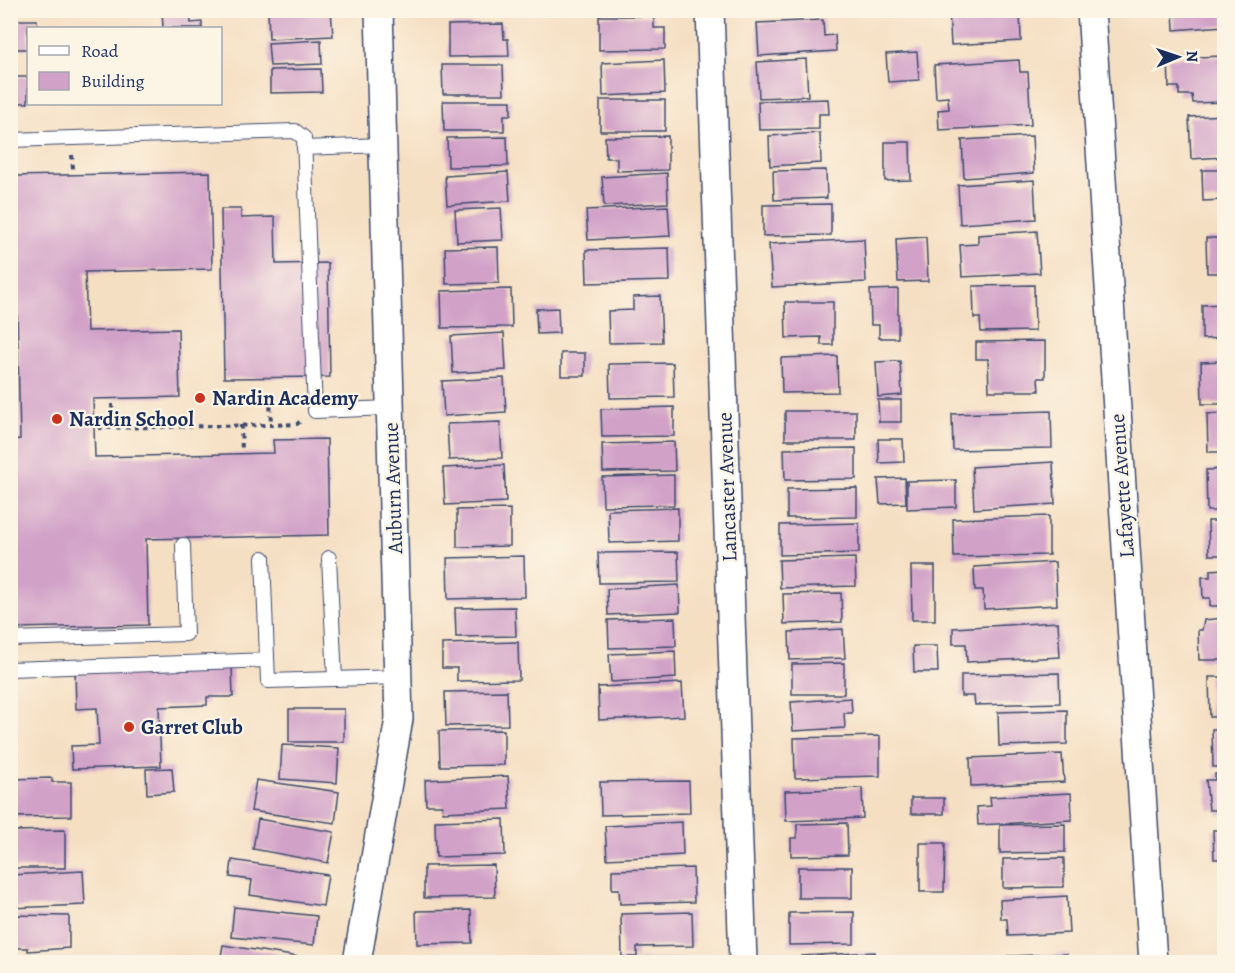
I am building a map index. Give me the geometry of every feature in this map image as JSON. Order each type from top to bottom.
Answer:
[{"type":"street","name":"Auburn Avenue","points":[[357,963],[399,718],[379,10]]},
{"type":"street","name":"Lancaster Avenue","points":[[710,10],[743,963]]},
{"type":"street","name":"Lafayette Avenue","points":[[1091,10],[1153,963]]},
{"type":"lane","points":[[10,140],[295,131],[304,138],[315,411],[390,408]]},
{"type":"lane","points":[[304,148],[382,145]]},
{"type":"lane","points":[[10,639],[186,634],[183,545]]},
{"type":"lane","points":[[263,558],[268,681],[398,677]]},
{"type":"lane","points":[[330,558],[335,679]]},
{"type":"lane","points":[[10,669],[267,660]]},
{"type":"path","points":[[72,153],[73,169]]},
{"type":"path","points":[[10,368],[17,368]]},
{"type":"path","points":[[270,397],[271,424]]},
{"type":"path","points":[[112,404],[112,427]]},
{"type":"path","points":[[98,428],[297,424]]},
{"type":"path","points":[[241,425],[242,451]]},
{"type":"building","points":[[162,10],[190,10],[191,23],[202,22],[202,27],[163,27]]},
{"type":"building","points":[[268,10],[331,10],[333,36],[269,39]]},
{"type":"building","points":[[443,10],[506,10],[506,16],[444,16]]},
{"type":"building","points":[[949,10],[1020,10],[1021,41],[951,45]]},
{"type":"building","points":[[1173,10],[1224,10],[1224,26],[1174,30]]},
{"type":"building","points":[[599,16],[654,16],[654,28],[665,28],[665,49],[599,50]]},
{"type":"building","points":[[10,20],[37,20],[38,27],[27,27],[27,49],[15,49],[15,57],[10,57]]},
{"type":"building","points":[[823,20],[824,36],[835,35],[836,51],[759,56],[757,23]]},
{"type":"building","points":[[503,24],[504,39],[508,39],[509,56],[448,57],[448,25]]},
{"type":"building","points":[[321,40],[322,64],[270,66],[268,43]]},
{"type":"building","points":[[917,52],[919,80],[888,82],[886,54]]},
{"type":"building","points":[[1224,56],[1224,102],[1193,103],[1192,95],[1179,95],[1179,87],[1169,87],[1168,58]]},
{"type":"building","points":[[806,59],[808,96],[759,98],[757,62]]},
{"type":"building","points":[[664,60],[665,93],[603,96],[602,63]]},
{"type":"building","points":[[1019,60],[1020,72],[1028,72],[1031,125],[939,130],[938,110],[949,109],[948,97],[936,98],[934,65]]},
{"type":"building","points":[[442,65],[503,65],[504,94],[443,94]]},
{"type":"building","points":[[321,69],[322,92],[270,93],[270,70]]},
{"type":"building","points":[[10,77],[27,77],[27,103],[10,103]]},
{"type":"building","points":[[828,99],[829,114],[819,114],[819,129],[759,130],[758,101]]},
{"type":"building","points":[[600,100],[665,100],[665,131],[600,131]]},
{"type":"building","points":[[443,101],[511,101],[511,115],[504,115],[504,131],[444,131]]},
{"type":"building","points":[[1224,115],[1224,157],[1191,159],[1189,117]]},
{"type":"building","points":[[820,133],[821,163],[770,166],[769,136]]},
{"type":"building","points":[[668,136],[668,170],[617,171],[617,158],[606,158],[605,137]]},
{"type":"building","points":[[1032,136],[1034,173],[964,178],[962,140]]},
{"type":"building","points":[[507,137],[508,166],[448,167],[447,138]]},
{"type":"building","points":[[885,142],[910,142],[911,180],[885,181]]},
{"type":"building","points":[[826,170],[827,198],[774,200],[773,171]]},
{"type":"building","points":[[1202,170],[1224,170],[1224,200],[1203,201]]},
{"type":"building","name":"Nardin School","points":[[210,172],[212,269],[85,272],[87,331],[178,329],[180,397],[93,399],[95,457],[274,453],[273,440],[327,439],[329,535],[146,539],[148,625],[14,628],[10,440],[20,439],[14,176]]},
{"type":"building","points":[[508,172],[510,201],[447,205],[445,176]]},
{"type":"building","points":[[667,173],[668,203],[604,206],[602,177]]},
{"type":"building","points":[[1034,180],[1036,219],[960,224],[958,185]]},
{"type":"building","points":[[831,204],[831,235],[763,236],[763,205]]},
{"type":"building","points":[[668,206],[670,236],[588,240],[586,210]]},
{"type":"building","points":[[501,208],[503,240],[457,242],[455,210]]},
{"type":"building","points":[[221,209],[241,209],[241,218],[275,217],[276,264],[328,263],[330,377],[224,378]]},
{"type":"building","points":[[1037,231],[1040,273],[962,277],[960,245],[978,244],[978,235]]},
{"type":"building","points":[[926,237],[928,281],[898,282],[896,239]]},
{"type":"building","points":[[1206,238],[1224,238],[1224,273],[1207,273]]},
{"type":"building","points":[[864,239],[866,282],[772,287],[769,244]]},
{"type":"building","points":[[498,247],[499,283],[446,284],[445,248]]},
{"type":"building","points":[[669,248],[670,281],[587,283],[586,250]]},
{"type":"building","points":[[1034,285],[1035,331],[981,332],[980,318],[974,318],[973,286]]},
{"type":"building","points":[[511,289],[512,327],[442,328],[441,291]]},
{"type":"building","points":[[898,289],[898,338],[879,338],[879,325],[871,325],[870,290]]},
{"type":"building","points":[[660,296],[662,342],[609,343],[608,311],[633,310],[633,297]]},
{"type":"building","points":[[785,302],[833,302],[833,345],[821,345],[821,337],[786,338]]},
{"type":"building","points":[[1224,304],[1224,338],[1202,339],[1202,305]]},
{"type":"building","points":[[558,308],[559,333],[537,334],[536,309]]},
{"type":"building","points":[[504,333],[506,370],[453,373],[451,336]]},
{"type":"building","points":[[1045,341],[1045,378],[1038,378],[1039,391],[989,391],[988,359],[976,359],[976,342]]},
{"type":"building","points":[[561,353],[585,353],[585,376],[561,376]]},
{"type":"building","points":[[837,356],[838,392],[782,393],[781,358]]},
{"type":"building","points":[[900,361],[902,395],[878,397],[876,362]]},
{"type":"building","points":[[1224,361],[1224,404],[1202,404],[1201,362]]},
{"type":"building","points":[[673,363],[674,397],[610,398],[609,364]]},
{"type":"building","points":[[504,378],[506,412],[444,416],[442,381]]},
{"type":"building","points":[[878,400],[901,400],[901,422],[879,422]]},
{"type":"building","points":[[674,407],[674,436],[602,437],[601,409]]},
{"type":"building","points":[[785,411],[856,411],[856,440],[785,440]]},
{"type":"building","points":[[1051,411],[1052,448],[953,450],[952,414]]},
{"type":"building","points":[[1224,413],[1224,452],[1208,452],[1207,414]]},
{"type":"building","points":[[500,422],[502,458],[449,460],[447,424]]},
{"type":"building","points":[[878,439],[903,439],[904,462],[879,463]]},
{"type":"building","points":[[674,442],[675,471],[603,472],[602,444]]},
{"type":"building","points":[[856,448],[856,479],[785,480],[784,449]]},
{"type":"building","points":[[1053,462],[1055,504],[974,509],[972,467]]},
{"type":"building","points":[[504,465],[506,502],[445,505],[443,468]]},
{"type":"building","points":[[1224,469],[1224,511],[1207,511],[1206,470]]},
{"type":"building","points":[[674,475],[674,505],[603,506],[602,477]]},
{"type":"building","points":[[905,478],[906,503],[880,504],[878,479]]},
{"type":"building","points":[[956,480],[956,507],[907,509],[907,481]]},
{"type":"building","points":[[857,488],[857,517],[787,518],[787,489]]},
{"type":"building","points":[[678,508],[678,541],[609,543],[608,510]]},
{"type":"building","points":[[510,509],[510,546],[457,547],[457,510]]},
{"type":"building","points":[[1049,516],[1049,555],[954,557],[953,519]]},
{"type":"building","points":[[1208,521],[1224,521],[1224,555],[1209,555]]},
{"type":"building","points":[[859,523],[859,553],[780,555],[780,525]]},
{"type":"building","points":[[678,552],[679,582],[599,583],[598,553]]},
{"type":"building","points":[[524,556],[525,597],[448,599],[447,558]]},
{"type":"building","points":[[855,558],[856,586],[780,588],[779,560]]},
{"type":"building","points":[[1055,562],[1057,605],[984,609],[983,590],[975,590],[974,567]]},
{"type":"building","points":[[911,566],[935,566],[935,620],[912,620]]},
{"type":"building","points":[[1224,569],[1224,606],[1210,606],[1210,598],[1203,598],[1202,577],[1210,577],[1210,570]]},
{"type":"building","points":[[679,585],[680,612],[608,615],[607,589]]},
{"type":"building","points":[[841,593],[842,622],[784,624],[783,594]]},
{"type":"building","points":[[515,607],[516,636],[456,637],[455,608]]},
{"type":"building","points":[[675,618],[676,646],[609,648],[608,620]]},
{"type":"building","points":[[1224,618],[1224,660],[1199,660],[1198,630],[1202,630],[1204,620]]},
{"type":"building","points":[[1058,622],[1060,657],[967,662],[966,644],[953,644],[953,628]]},
{"type":"building","points":[[843,629],[845,658],[790,660],[789,632]]},
{"type":"building","points":[[518,642],[519,680],[457,681],[457,668],[442,668],[442,644]]},
{"type":"building","points":[[913,646],[937,646],[938,672],[914,672]]},
{"type":"building","points":[[675,651],[676,678],[611,682],[609,654]]},
{"type":"building","points":[[844,663],[844,694],[792,694],[792,664]]},
{"type":"building","name":"Garret Club","points":[[232,665],[233,697],[207,697],[207,705],[159,707],[161,766],[72,769],[71,746],[99,745],[97,708],[76,709],[75,670]]},
{"type":"building","points":[[1059,673],[1060,703],[975,705],[974,696],[961,696],[961,675]]},
{"type":"building","points":[[1209,677],[1224,677],[1224,717],[1210,717]]},
{"type":"building","points":[[682,683],[684,716],[599,720],[598,687]]},
{"type":"building","points":[[507,691],[508,725],[446,726],[445,692]]},
{"type":"building","points":[[851,698],[852,713],[844,713],[845,728],[793,731],[791,702]]},
{"type":"building","points":[[289,709],[344,709],[344,742],[289,742]]},
{"type":"building","points":[[1067,710],[1067,744],[999,746],[998,712]]},
{"type":"building","points":[[1212,729],[1224,729],[1224,767],[1213,767]]},
{"type":"building","points":[[504,730],[504,765],[440,766],[439,731]]},
{"type":"building","points":[[880,736],[880,776],[795,778],[794,738]]},
{"type":"building","points":[[282,745],[339,748],[337,783],[280,779]]},
{"type":"building","points":[[1062,754],[1064,782],[971,786],[970,758]]},
{"type":"building","points":[[172,768],[174,792],[147,794],[146,769]]},
{"type":"building","points":[[1215,774],[1224,774],[1224,815],[1218,815],[1218,810],[1209,810],[1206,780],[1215,780]]},
{"type":"building","points":[[508,776],[510,809],[443,812],[442,805],[426,805],[425,780]]},
{"type":"building","points":[[52,778],[52,782],[71,782],[71,816],[10,817],[10,779]]},
{"type":"building","points":[[256,780],[339,792],[335,823],[251,811]]},
{"type":"building","points":[[689,781],[690,813],[601,815],[600,782]]},
{"type":"building","points":[[862,788],[863,818],[786,821],[785,791]]},
{"type":"building","points":[[1071,793],[1072,820],[978,825],[977,807],[991,806],[990,797]]},
{"type":"building","points":[[911,798],[944,798],[944,814],[911,814]]},
{"type":"building","points":[[258,819],[334,832],[328,863],[253,849]]},
{"type":"building","points":[[504,819],[505,855],[436,857],[435,821]]},
{"type":"building","points":[[682,822],[683,855],[607,859],[605,826]]},
{"type":"building","points":[[847,823],[848,855],[791,856],[791,838],[797,838],[797,824]]},
{"type":"building","points":[[1065,824],[1065,852],[1000,853],[1000,825]]},
{"type":"building","points":[[65,830],[65,868],[10,868],[10,831]]},
{"type":"building","points":[[1213,830],[1224,830],[1224,859],[1214,859]]},
{"type":"building","points":[[920,843],[945,843],[944,892],[920,892]]},
{"type":"building","points":[[1064,858],[1064,887],[1003,888],[1003,859]]},
{"type":"building","points":[[232,860],[328,875],[323,906],[250,895],[252,880],[230,877]]},
{"type":"building","points":[[494,865],[495,897],[424,898],[424,866]]},
{"type":"building","points":[[798,867],[852,867],[852,898],[798,898]]},
{"type":"building","points":[[693,868],[694,902],[620,904],[619,889],[612,889],[612,870]]},
{"type":"building","points":[[83,871],[85,905],[10,908],[10,875]]},
{"type":"building","points":[[1067,896],[1069,933],[1008,936],[1007,919],[1001,919],[1000,900]]},
{"type":"building","points":[[234,907],[317,916],[314,945],[231,937]]},
{"type":"building","points":[[471,910],[472,943],[417,944],[416,911]]},
{"type":"building","points":[[692,912],[693,946],[637,947],[637,957],[622,957],[621,914]]},
{"type":"building","points":[[854,912],[854,944],[789,945],[789,913]]},
{"type":"building","points":[[10,915],[69,916],[69,948],[28,951],[28,948],[10,948]]},
{"type":"building","points":[[223,945],[311,959],[311,962],[220,962]]},
{"type":"building","points":[[875,952],[876,962],[801,962],[801,956]]},
{"type":"building","points":[[1067,954],[1067,962],[1008,962],[1007,956]]},
{"type":"building","points":[[687,958],[687,962],[620,962],[620,960]]},
{"type":"place","name":"Nardin Academy","points":[[200,398]]},
{"type":"place","name":"Nardin School","points":[[57,419]]},
{"type":"place","name":"Garret Club","points":[[129,727]]}]
